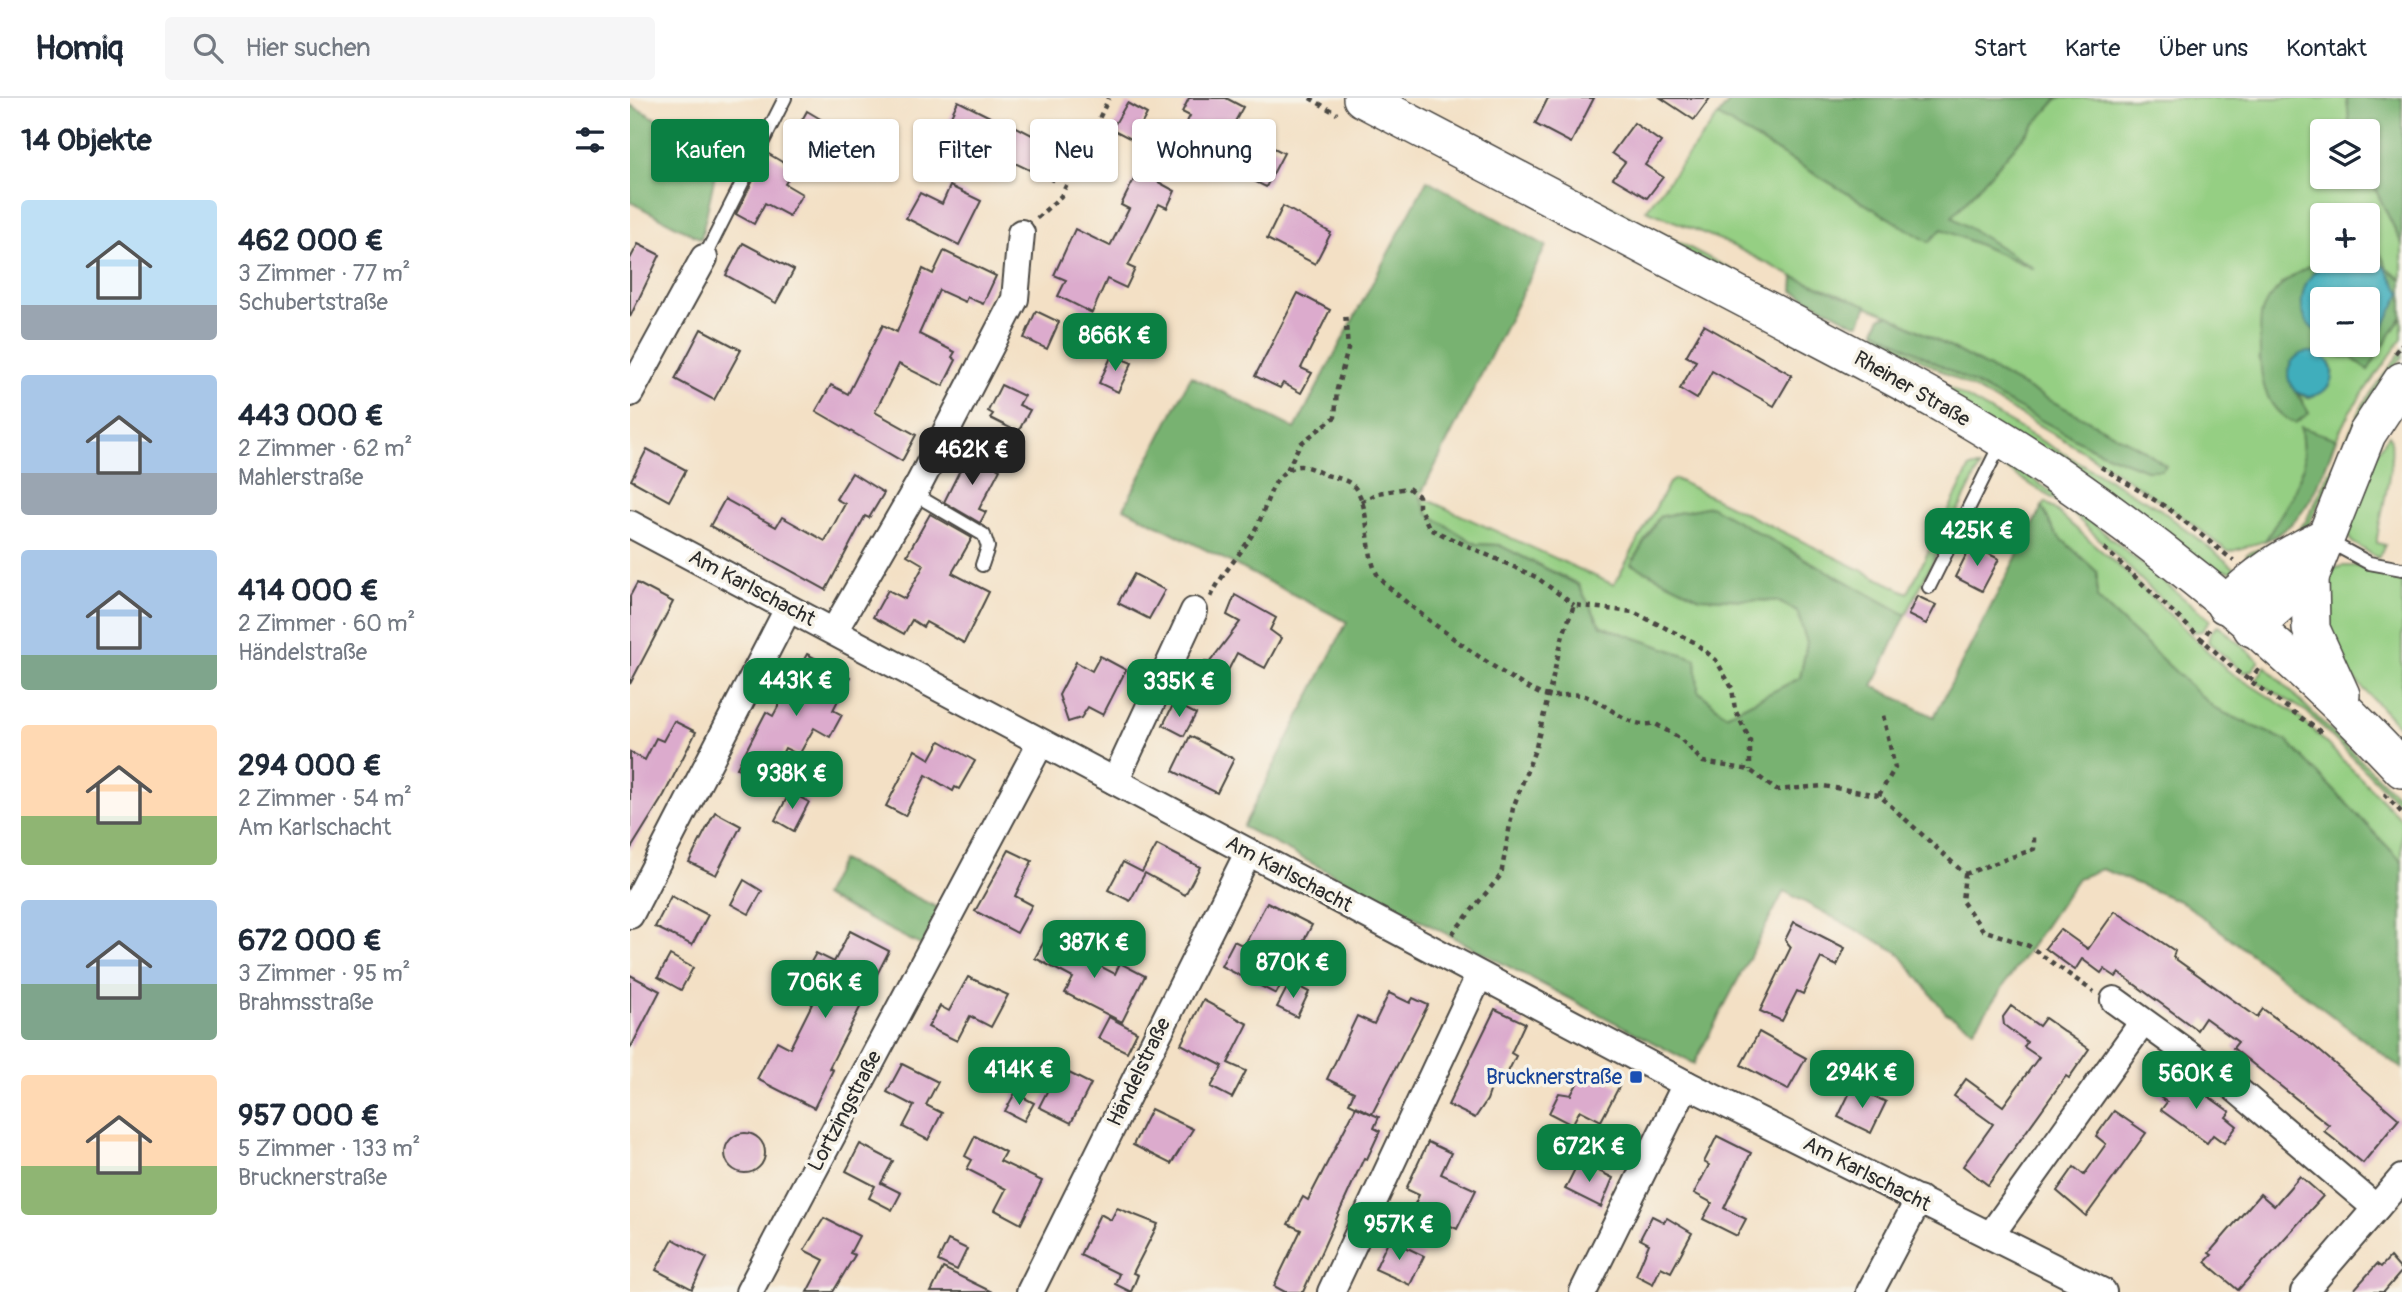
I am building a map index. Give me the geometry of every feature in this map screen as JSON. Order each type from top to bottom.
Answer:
[{"type":"main road","name":"Rheiner Straße","points":[[1368,105],[1896,378],[2059,476],[2239,616],[2389,778]]},
{"type":"main road","points":[[2336,723],[2311,629],[2310,577],[2323,538],[2367,434],[2402,381]]},
{"type":"main road","points":[[2239,616],[2253,577],[2285,556],[2323,538]]},
{"type":"main road","points":[[2239,616],[2310,577]]},
{"type":"street","points":[[834,631],[914,494],[1015,299],[1021,233]]},
{"type":"street","points":[[630,393],[704,258]]},
{"type":"street","name":"Am Karlschacht","points":[[630,524],[834,631],[1040,744],[1115,781],[1686,1084],[2103,1292]]},
{"type":"street","points":[[630,915],[789,609]]},
{"type":"street","points":[[1115,781],[1194,611]]},
{"type":"street","name":"Lortzingstraße","points":[[749,1292],[1040,744]]},
{"type":"street","name":"Händelstraße","points":[[1030,1292],[1248,853]]},
{"type":"street","points":[[1331,1292],[1479,976]]},
{"type":"street","points":[[2114,1000],[2230,1084],[2376,1208]]},
{"type":"street","points":[[1990,1236],[2143,1022]]},
{"type":"street","points":[[1583,1292],[1686,1084]]},
{"type":"street","points":[[2304,1292],[2402,1178]]},
{"type":"street","points":[[1870,1292],[1919,1199]]},
{"type":"lane","points":[[704,258],[785,98]]},
{"type":"lane","points":[[1929,587],[2002,441]]},
{"type":"lane","points":[[914,494],[984,535],[988,547],[982,565]]},
{"type":"lane","points":[[2323,538],[2369,563],[2402,569]]},
{"type":"path","points":[[1021,233],[1060,196],[1109,98]]},
{"type":"path","points":[[1310,98],[1368,105]]},
{"type":"path","points":[[1287,471],[1300,443],[1335,417],[1337,389],[1348,349],[1345,312]]},
{"type":"path","points":[[1194,611],[1203,612],[1222,572],[1247,544],[1279,477],[1304,465],[1348,480],[1361,502],[1376,573],[1386,585],[1468,649],[1525,686],[1549,695],[1583,696],[1630,720],[1646,726],[1654,723],[1669,731],[1703,762],[1751,771],[1776,790],[1824,786],[1879,795],[1965,874]]},
{"type":"path","points":[[1361,502],[1377,493],[1408,488],[1419,496],[1419,507],[1430,528],[1536,577],[1574,605],[1633,612],[1695,642],[1716,660],[1732,688],[1735,710],[1750,740],[1751,771]]},
{"type":"path","points":[[2095,539],[2235,670],[2336,723]]},
{"type":"path","points":[[1437,953],[1501,875],[1514,808],[1536,747],[1563,635],[1574,605]]},
{"type":"path","points":[[1879,795],[1895,768],[1883,715]]},
{"type":"path","points":[[2389,778],[2402,813]]},
{"type":"path","points":[[1965,874],[2034,849],[2034,836]]},
{"type":"path","points":[[1965,874],[1962,901],[1983,930],[2029,946],[2109,1003],[2114,1000]]},
{"type":"green space","points":[[1732,98],[2058,98],[1952,217],[2035,269],[1942,229],[1929,242],[1718,116]]},
{"type":"green space","points":[[2058,98],[2347,98],[2349,119],[2310,119],[2310,189],[2375,189],[2402,244],[2402,280],[2387,267],[2380,254],[2380,203],[2310,203],[2310,266],[2281,284],[2259,361],[2308,413],[2299,394],[2309,398],[2328,384],[2333,372],[2324,357],[2352,358],[2368,370],[2376,357],[2380,357],[2380,351],[2402,316],[2402,339],[2350,411],[2336,439],[2301,428],[2304,465],[2293,495],[2265,541],[2229,552],[2102,463],[1876,335],[1875,330],[2094,449],[2146,470],[2142,449],[1889,315],[1794,277],[1723,241],[1646,210],[1718,116],[1929,242],[1942,228],[2028,266],[1951,218]]},
{"type":"green space","points":[[2347,98],[2402,98],[2402,244],[2375,189],[2380,189],[2380,119],[2349,119]]},
{"type":"green space","points":[[630,105],[657,119],[651,119],[651,182],[713,182],[701,239],[630,202]]},
{"type":"green space","points":[[1427,180],[1546,246],[1420,496],[1428,514],[1476,544],[1499,545],[1578,585],[1601,626],[1696,659],[1698,691],[1726,715],[1800,678],[1807,643],[1797,611],[1777,601],[1700,598],[1631,564],[1659,517],[1710,506],[1906,615],[1873,686],[1934,717],[2042,507],[2055,533],[2097,572],[2097,598],[2215,709],[2287,741],[2402,862],[2402,1069],[2184,903],[2102,869],[2078,878],[1974,1029],[1946,1013],[1898,952],[1784,891],[1694,1064],[1243,827],[1347,622],[1124,508],[1191,376],[1295,429]]},
{"type":"green space","points":[[1571,186],[1851,332],[1848,339],[1573,192]]},
{"type":"green space","points":[[2380,254],[2387,267],[2402,280],[2402,316],[2380,351],[2380,287],[2374,287],[2371,273],[2380,273]]},
{"type":"green space","points":[[2310,267],[2310,273],[2318,273],[2318,287],[2310,287],[2310,352],[2290,382],[2309,413],[2295,423],[2283,416],[2268,398],[2261,374],[2260,322],[2269,299],[2285,282]]},
{"type":"green space","points":[[1794,277],[1867,305],[1860,323],[1855,324],[1793,291]]},
{"type":"green space","points":[[1889,315],[2142,449],[2166,466],[2162,470],[2146,470],[2094,449],[1875,330],[1881,317]]},
{"type":"green space","points":[[1877,346],[2160,509],[2236,569],[2232,572],[2211,567],[2190,554],[1874,353]]},
{"type":"green space","points":[[2402,350],[2402,357],[2368,403],[2310,522],[2299,535],[2249,567],[2244,563],[2247,554],[2293,535],[2306,521],[2364,403]]},
{"type":"green space","points":[[2345,357],[2376,357],[2368,370],[2352,358]]},
{"type":"green space","points":[[2301,427],[2336,439],[2318,484],[2303,511],[2280,533],[2265,541],[2293,495],[2304,465]]},
{"type":"green space","points":[[2389,435],[2390,469],[2377,538],[2377,543],[2385,545],[2378,558],[2352,542],[2344,530],[2369,463]]},
{"type":"green space","points":[[2003,458],[2073,507],[2210,620],[2202,631],[2195,632],[2066,507],[1997,463]]},
{"type":"green space","points":[[1970,467],[1980,467],[1906,615],[1710,506],[1659,517],[1631,564],[1700,598],[1777,601],[1797,611],[1807,643],[1800,678],[1726,715],[1698,691],[1696,659],[1601,626],[1578,584],[1499,545],[1476,544],[1428,514],[1419,496],[1614,585],[1669,483],[1675,479],[1908,593]]},
{"type":"green space","points":[[2046,502],[2130,576],[2227,670],[2293,712],[2402,820],[2402,862],[2287,741],[2215,709],[2097,598],[2097,572],[2055,533],[2042,507]]},
{"type":"green space","points":[[2342,566],[2356,566],[2402,576],[2402,730],[2339,663],[2334,653],[2325,618],[2325,582],[2327,571]]},
{"type":"green space","points":[[2218,625],[2259,661],[2252,670],[2244,673],[2208,642],[2210,633]]},
{"type":"green space","points":[[2265,666],[2402,801],[2402,807],[2307,712],[2256,681]]},
{"type":"green space","points":[[841,860],[940,909],[922,946],[823,896]]},
{"type":"water","points":[[2380,264],[2386,268],[2401,293],[2380,331],[2380,287],[2310,287],[2310,326],[2302,306],[2307,283],[2313,273],[2380,273]]},
{"type":"water","points":[[2310,352],[2310,357],[2326,358],[2332,374],[2326,390],[2310,396],[2294,390],[2288,374],[2294,358]]},
{"type":"building","points":[[1189,98],[1226,98],[1243,107],[1236,119],[1188,119],[1190,116],[1182,112]]},
{"type":"building","points":[[1548,98],[1594,98],[1571,143],[1535,124]]},
{"type":"building","points":[[1661,98],[1710,98],[1694,120]]},
{"type":"building","points":[[958,101],[994,119],[949,119]]},
{"type":"building","points":[[1127,103],[1147,114],[1144,119],[1132,119],[1132,139],[1118,132],[1118,119]]},
{"type":"building","points":[[807,111],[820,119],[803,119]]},
{"type":"building","points":[[1634,123],[1661,142],[1645,165],[1663,177],[1647,198],[1613,178],[1625,162],[1612,153]]},
{"type":"building","points":[[1016,127],[1030,134],[1030,170],[1016,164]]},
{"type":"building","points":[[1276,149],[1284,153],[1276,168]]},
{"type":"building","points":[[769,154],[783,162],[783,182],[802,194],[789,216],[765,203],[754,224],[736,214],[752,182],[769,182]]},
{"type":"building","points":[[1132,182],[1158,182],[1175,191],[1167,208],[1159,204],[1128,266],[1135,269],[1126,288],[1107,279],[1092,313],[1058,296],[1066,280],[1054,275],[1075,229],[1110,246],[1129,209],[1121,205]]},
{"type":"building","points":[[1256,182],[1269,182],[1266,187]]},
{"type":"building","points":[[950,186],[981,201],[959,245],[906,218],[920,193],[942,204]]},
{"type":"building","points":[[1283,206],[1331,233],[1315,264],[1267,239]]},
{"type":"building","points":[[743,243],[794,270],[776,303],[726,275]]},
{"type":"building","points":[[638,244],[660,255],[630,317],[630,259]]},
{"type":"building","points":[[944,251],[996,276],[983,304],[967,297],[965,302],[939,290],[919,334],[955,352],[952,357],[956,360],[943,386],[899,364],[875,412],[916,435],[902,461],[816,411],[831,385],[848,394],[883,325],[897,332],[923,269],[933,274]]},
{"type":"building","points":[[1298,293],[1330,310],[1301,368],[1312,373],[1301,393],[1283,383],[1280,388],[1255,376]]},
{"type":"building","points":[[1036,311],[1059,322],[1047,349],[1024,338]]},
{"type":"building","points":[[1704,325],[1792,375],[1774,406],[1712,371],[1697,399],[1680,389],[1696,361],[1686,356]]},
{"type":"building","points":[[701,329],[741,350],[714,400],[675,379]]},
{"type":"building","points":[[1112,355],[1132,363],[1118,392],[1099,383]]},
{"type":"building","points":[[1001,385],[1024,396],[1019,405],[1030,410],[1018,432],[990,418],[993,414],[988,411]]},
{"type":"building","points":[[647,449],[686,470],[669,501],[631,480]]},
{"type":"building","points":[[969,452],[1000,469],[979,509],[986,512],[980,523],[944,502]]},
{"type":"building","points":[[852,473],[884,493],[869,518],[865,516],[826,590],[710,526],[725,499],[776,527],[782,517],[825,541],[845,504],[836,499]]},
{"type":"building","points":[[930,514],[972,538],[952,573],[989,592],[964,643],[926,622],[923,627],[912,620],[904,634],[873,617],[888,590],[905,599],[924,565],[907,555]]},
{"type":"building","points":[[1971,545],[1999,559],[1982,591],[1955,577]]},
{"type":"building","points":[[1134,574],[1165,590],[1149,619],[1118,603]]},
{"type":"building","points":[[637,583],[673,602],[630,684],[630,596]]},
{"type":"building","points":[[1235,595],[1276,618],[1270,630],[1281,638],[1265,668],[1237,653],[1216,694],[1193,682],[1205,661],[1209,663],[1240,622],[1227,615]]},
{"type":"building","points":[[1917,596],[1936,605],[1926,624],[1908,615]]},
{"type":"building","points":[[807,654],[850,677],[833,710],[842,715],[830,737],[814,728],[799,755],[785,748],[767,784],[737,768],[766,712],[773,716]]},
{"type":"building","points":[[1100,656],[1126,670],[1103,715],[1088,707],[1081,718],[1068,722],[1059,695],[1076,662],[1092,671]]},
{"type":"building","points":[[1174,703],[1196,714],[1184,736],[1163,725]]},
{"type":"building","points":[[674,721],[696,732],[664,795],[630,850],[630,752],[645,760],[656,738],[663,741]]},
{"type":"building","points":[[1190,736],[1234,759],[1217,793],[1173,771]]},
{"type":"building","points":[[940,741],[975,761],[959,789],[955,787],[953,791],[926,775],[905,816],[886,806],[915,750],[930,759]]},
{"type":"building","points":[[790,792],[809,802],[794,831],[775,820]]},
{"type":"building","points":[[715,812],[741,826],[716,875],[689,862]]},
{"type":"building","points":[[1157,845],[1200,867],[1185,895],[1145,873],[1130,901],[1108,890],[1123,862],[1142,872]]},
{"type":"building","points":[[1009,850],[1032,861],[1015,896],[1032,905],[1017,933],[975,911]]},
{"type":"building","points":[[744,880],[762,891],[749,914],[731,904]]},
{"type":"building","points":[[671,896],[708,915],[692,945],[655,927]]},
{"type":"building","points":[[1267,902],[1312,925],[1276,994],[1221,966],[1234,941],[1244,946]]},
{"type":"building","points":[[2115,911],[2175,951],[2173,957],[2257,1017],[2263,1009],[2314,1046],[2399,1119],[2363,1163],[2324,1131],[2329,1125],[2233,1048],[2238,1042],[2205,1018],[2197,1030],[2119,973],[2116,977],[2104,969],[2101,973],[2082,959],[2075,970],[2045,948],[2060,929],[2088,949]]},
{"type":"building","points":[[1794,922],[1845,948],[1837,966],[1821,958],[1803,994],[1797,991],[1782,1021],[1760,1011],[1791,947],[1785,940]]},
{"type":"building","points":[[850,931],[889,951],[829,1068],[833,1070],[814,1108],[757,1079],[777,1041],[790,1048],[820,988],[802,978],[816,953],[834,962]]},
{"type":"building","points":[[1046,938],[1115,974],[1120,963],[1145,976],[1122,1022],[1065,993],[1073,978],[1035,958]]},
{"type":"building","points":[[670,955],[693,968],[681,990],[658,977]]},
{"type":"building","points":[[630,975],[660,991],[630,1049]]},
{"type":"building","points":[[968,977],[1008,995],[991,1027],[970,1016],[957,1041],[928,1027],[940,1006],[949,1011]]},
{"type":"building","points":[[1290,982],[1309,992],[1297,1017],[1277,1007]]},
{"type":"building","points":[[1389,993],[1410,1003],[1413,998],[1428,1005],[1372,1114],[1349,1103],[1354,1092],[1327,1079],[1357,1016],[1374,1024]]},
{"type":"building","points":[[1203,1000],[1248,1024],[1228,1063],[1246,1071],[1232,1098],[1211,1087],[1223,1066],[1181,1044]]},
{"type":"building","points":[[2011,1006],[2039,1026],[2045,1018],[2089,1049],[2069,1078],[2066,1076],[1988,1185],[1963,1166],[1993,1124],[1954,1096],[1966,1079],[2003,1106],[2039,1057],[2024,1047],[2027,1042],[2004,1025],[2003,1017]]},
{"type":"building","points":[[1495,1009],[1525,1023],[1511,1053],[1516,1056],[1502,1084],[1494,1080],[1487,1100],[1475,1118],[1448,1105]]},
{"type":"building","points":[[1109,1017],[1137,1032],[1127,1052],[1098,1038]]},
{"type":"building","points":[[1759,1032],[1806,1058],[1788,1090],[1741,1065]]},
{"type":"building","points":[[902,1064],[938,1082],[926,1105],[942,1113],[928,1140],[903,1127],[914,1106],[887,1092]]},
{"type":"building","points":[[1059,1068],[1091,1084],[1071,1123],[1039,1107]]},
{"type":"building","points":[[1585,1069],[1619,1087],[1601,1121],[1580,1110],[1572,1125],[1549,1113],[1559,1093],[1571,1095]]},
{"type":"building","points":[[2168,1076],[2180,1085],[2184,1079],[2230,1112],[2226,1117],[2237,1126],[2224,1143],[2213,1135],[2207,1143],[2161,1110],[2167,1102],[2155,1094]]},
{"type":"building","points":[[1853,1086],[1886,1102],[1871,1133],[1838,1117]]},
{"type":"building","points":[[1015,1093],[1034,1103],[1024,1121],[1005,1111]]},
{"type":"building","points":[[1356,1107],[1379,1117],[1374,1128],[1380,1131],[1367,1159],[1364,1158],[1303,1292],[1285,1292],[1274,1286],[1301,1230],[1288,1224],[1303,1197],[1308,1200]]},
{"type":"building","points":[[1151,1109],[1193,1129],[1171,1164],[1133,1145]]},
{"type":"building","points":[[2114,1111],[2146,1133],[2086,1216],[2057,1191],[2074,1167],[2084,1175],[2106,1144],[2096,1136]]},
{"type":"building","points":[[745,1133],[753,1134],[759,1139],[764,1145],[764,1161],[759,1167],[753,1172],[745,1173],[737,1172],[731,1167],[726,1161],[725,1153],[726,1145],[731,1139],[737,1134]]},
{"type":"building","points":[[975,1136],[1005,1152],[1000,1161],[1042,1181],[1021,1224],[995,1210],[1006,1189],[967,1169],[972,1160],[965,1156]]},
{"type":"building","points":[[1717,1136],[1751,1153],[1724,1208],[1746,1219],[1737,1236],[1703,1219],[1712,1203],[1694,1193],[1709,1165],[1704,1162]]},
{"type":"building","points":[[1428,1142],[1451,1153],[1441,1174],[1476,1190],[1457,1229],[1413,1208],[1419,1195],[1406,1189]]},
{"type":"building","points":[[860,1144],[893,1161],[881,1183],[901,1193],[892,1210],[869,1198],[875,1186],[846,1171]]},
{"type":"building","points":[[1579,1161],[1613,1178],[1601,1207],[1565,1189]]},
{"type":"building","points":[[2300,1176],[2323,1196],[2238,1290],[2205,1262],[2212,1255],[2209,1253],[2260,1194],[2274,1206]]},
{"type":"building","points":[[1117,1208],[1158,1224],[1133,1273],[1138,1275],[1131,1292],[1115,1284],[1119,1274],[1080,1255],[1100,1214],[1111,1220]]},
{"type":"building","points":[[1652,1216],[1664,1222],[1667,1218],[1692,1233],[1671,1272],[1661,1267],[1653,1284],[1636,1275],[1649,1244],[1640,1239]]},
{"type":"building","points":[[824,1218],[859,1236],[850,1253],[855,1255],[833,1292],[807,1292],[824,1260],[804,1250]]},
{"type":"building","points":[[673,1239],[707,1258],[692,1289],[656,1270]]},
{"type":"building","points":[[1389,1239],[1424,1256],[1410,1285],[1375,1269]]},
{"type":"building","points":[[948,1240],[967,1249],[957,1270],[938,1261]]},
{"type":"building","points":[[2390,1257],[2402,1271],[2384,1292],[2352,1292],[2377,1264],[2381,1267]]},
{"type":"building","points":[[943,1268],[992,1292],[931,1292]]},
{"type":"place","name":"Brucknerstraße","points":[[1636,1077]]}]
